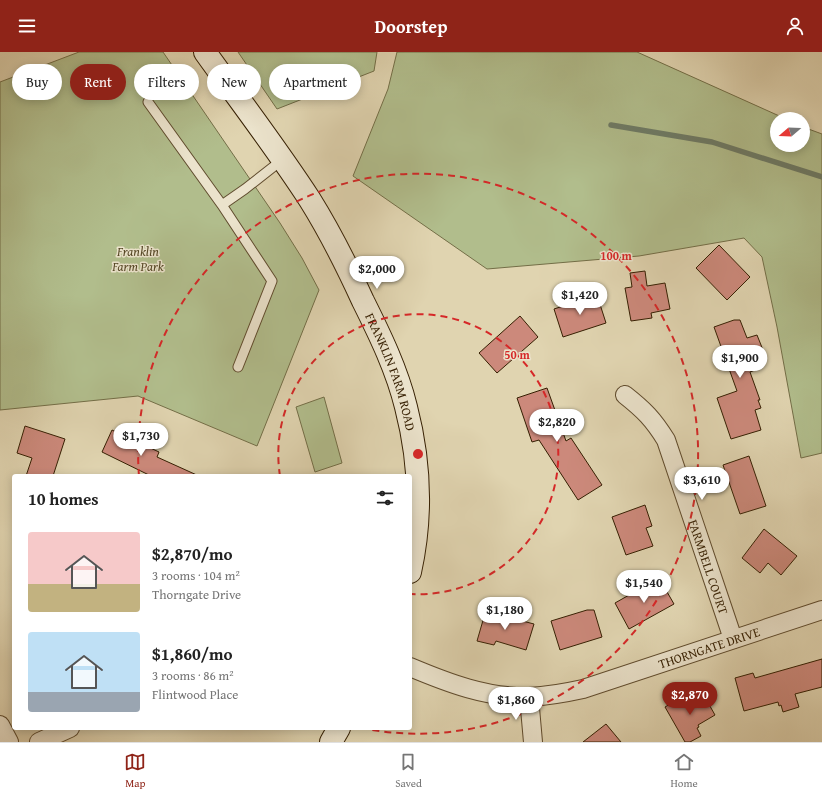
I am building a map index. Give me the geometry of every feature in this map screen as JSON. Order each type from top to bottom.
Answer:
[{"type":"main road","name":"FRANKLIN FARM ROAD","points":[[205,52],[310,200],[354,280],[391,362],[406,406],[412,435],[417,480],[418,524],[412,560]]},
{"type":"main road","points":[[330,742],[338,730]]},
{"type":"street","name":"FARMBELL COURT","points":[[625,395],[640,407],[654,422],[666,440],[733,639]]},
{"type":"street","name":"THORNGATE DRIVE","points":[[412,668],[446,682],[473,690],[513,697],[556,694],[583,689],[822,610]]},
{"type":"street","points":[[529,697],[532,742]]},
{"type":"street","points":[[0,725],[9,742]]},
{"type":"street","points":[[39,742],[66,730]]},
{"type":"lane","points":[[148,102],[222,205],[272,281],[238,367]]},
{"type":"lane","points":[[222,205],[282,160]]},
{"type":"green space","name":"Franklin Farm Park","points":[[79,52],[163,52],[171,64],[134,64],[134,100],[196,100],[280,223],[302,258],[319,290],[257,446],[138,396],[0,410],[0,82],[12,77],[12,100],[62,100],[62,64],[47,64]]},
{"type":"green space","points":[[238,52],[377,52],[374,71],[361,76],[361,64],[269,64],[269,97],[261,86],[261,64],[246,64]]},
{"type":"green space","points":[[397,52],[637,52],[770,112],[770,152],[810,152],[810,130],[822,134],[822,453],[801,458],[777,327],[762,257],[744,238],[639,256],[487,269],[353,176],[388,89]]},
{"type":"green space","points":[[271,100],[300,100],[277,109]]},
{"type":"green space","points":[[324,397],[342,463],[315,472],[296,407]]},
{"type":"building","points":[[719,245],[750,277],[727,300],[696,268]]},
{"type":"building","points":[[645,271],[647,286],[665,283],[670,309],[651,313],[652,318],[631,321],[625,288],[632,287],[630,273]]},
{"type":"building","points":[[597,295],[606,323],[563,337],[554,309]]},
{"type":"building","points":[[520,316],[538,337],[497,373],[479,353]]},
{"type":"building","points":[[734,320],[740,320],[747,338],[757,335],[763,350],[750,355],[755,370],[750,372],[760,400],[758,400],[761,408],[755,410],[761,430],[731,439],[717,398],[737,391],[714,327]]},
{"type":"building","points":[[547,388],[566,441],[571,438],[602,485],[578,500],[539,440],[532,442],[517,398]]},
{"type":"building","points":[[25,426],[65,439],[54,474],[27,474],[32,458],[17,453]]},
{"type":"building","points":[[112,430],[159,452],[157,457],[195,474],[147,474],[102,452]]},
{"type":"building","points":[[749,456],[766,506],[740,514],[723,465]]},
{"type":"building","points":[[645,505],[652,526],[646,528],[653,546],[626,555],[612,517]]},
{"type":"building","points":[[764,529],[797,556],[781,575],[768,563],[760,573],[742,558]]},
{"type":"building","points":[[659,578],[674,604],[629,629],[615,603]]},
{"type":"building","points":[[486,610],[504,615],[508,613],[511,618],[534,624],[526,650],[496,641],[494,645],[477,641]]},
{"type":"building","points":[[587,610],[594,610],[602,637],[560,650],[551,621]]},
{"type":"building","points":[[822,659],[822,687],[795,694],[799,707],[783,712],[781,705],[779,706],[778,702],[744,711],[735,678],[753,673],[755,678]]},
{"type":"building","points":[[702,692],[715,715],[698,725],[699,727],[697,728],[701,736],[690,742],[685,742],[665,707],[682,697],[685,702]]},
{"type":"building","points":[[606,724],[621,742],[583,742]]},
{"type":"waterway","points":[[611,125],[712,142],[822,177]]}]
